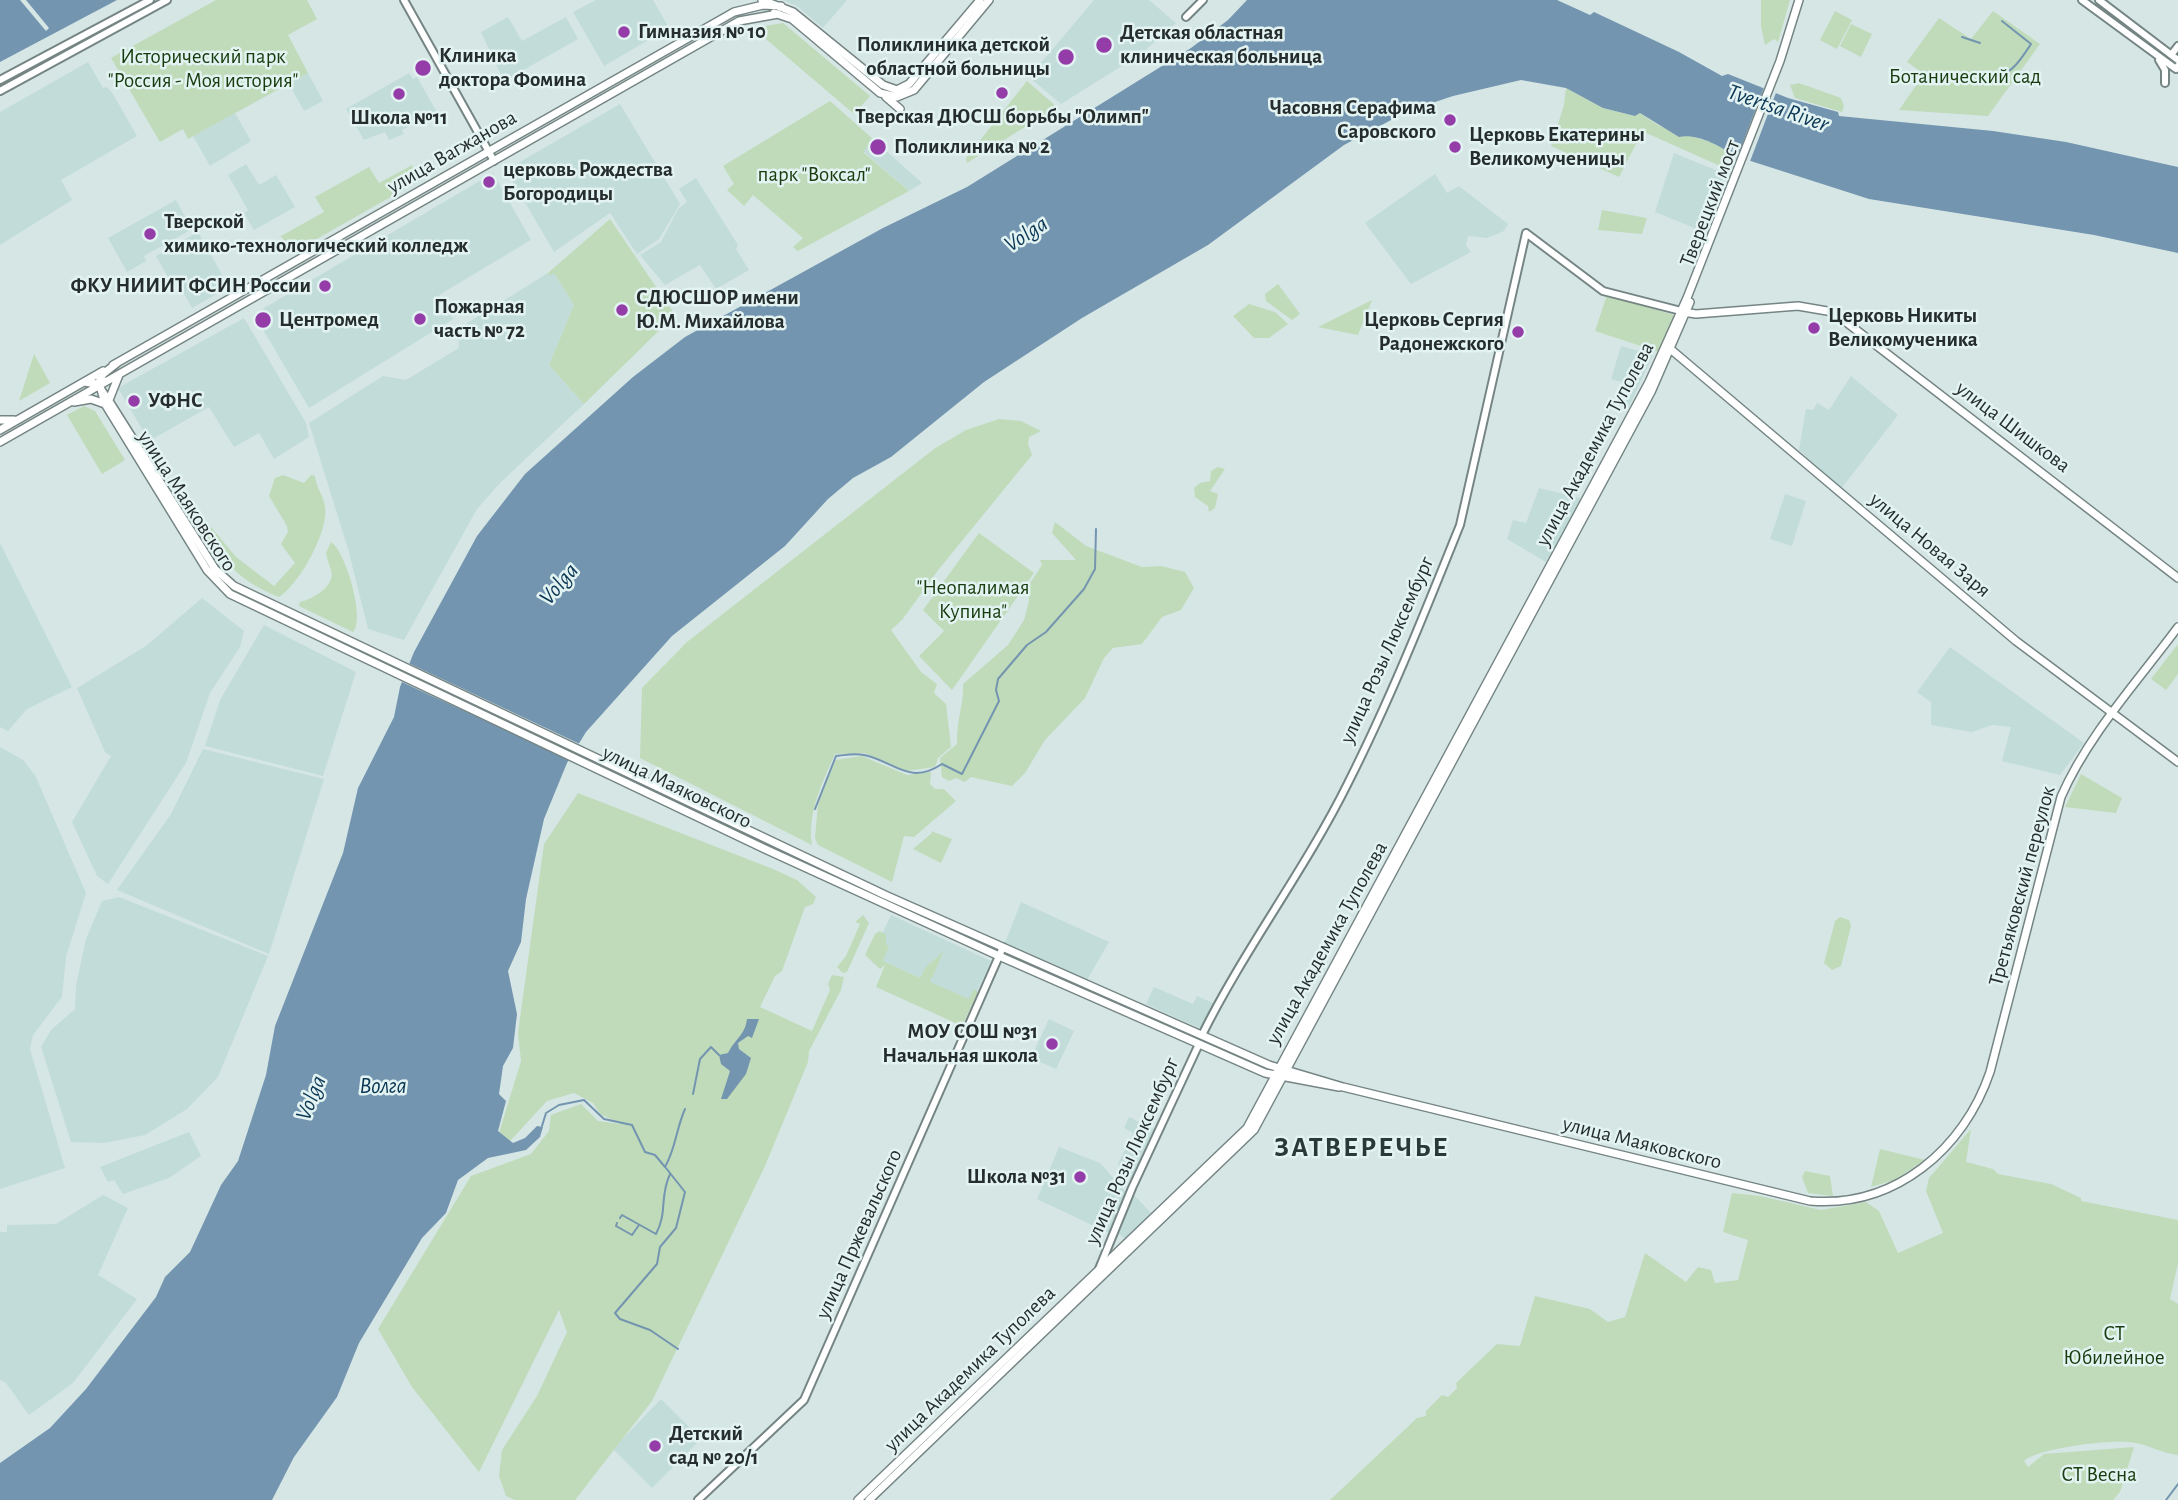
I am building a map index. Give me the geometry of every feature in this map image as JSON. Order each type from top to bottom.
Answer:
[{"type":"main road","points":[[739,21],[754,2],[793,12],[884,86],[897,90],[912,87],[981,0]]},
{"type":"main road","points":[[880,93],[897,97],[912,87],[989,0]]},
{"type":"main road","name":"Тверецкий мост","points":[[1689,299],[1786,55],[1801,0]]},
{"type":"main road","name":"улица Вагжанова","points":[[0,430],[754,2]]},
{"type":"main road","name":"улица Вагжанова","points":[[1,442],[739,21],[780,10]]},
{"type":"main road","points":[[780,10],[900,108]]},
{"type":"main road","name":"улица Академика Туполева","points":[[1283,1068],[1350,954],[1352,934],[1503,668],[1590,506],[1664,360],[1689,299]]},
{"type":"main road","name":"улица Шишкова","points":[[1684,312],[1696,314],[1800,306],[1824,308],[1838,315],[2178,578]]},
{"type":"main road","name":"улица Новая Заря","points":[[1669,348],[1981,612],[2112,715],[2178,762]]},
{"type":"main road","name":"улица Академика Туполева","points":[[858,1500],[882,1482],[1099,1275],[1250,1136],[1283,1068],[1424,815],[1427,795],[1664,360]]},
{"type":"main road","points":[[84,382],[98,385],[102,375],[117,363]]},
{"type":"main road","points":[[63,405],[88,399],[107,402],[112,386],[121,372]]},
{"type":"main road","name":"улица Маяковского","points":[[98,385],[207,570],[232,590],[641,783],[1202,1035],[1283,1068],[1343,1087],[1810,1201],[1838,1202],[1865,1196],[1898,1183],[1928,1165]]},
{"type":"main road","points":[[0,420],[19,419]]},
{"type":"main road","points":[[1587,497],[1590,506]]},
{"type":"main road","name":"Третьяковский переулок","points":[[1928,1165],[1957,1135],[1981,1101],[2057,807],[2073,773],[2112,715],[2178,627]]},
{"type":"main road","points":[[1501,658],[1503,668]]},
{"type":"main road","name":"улица Маяковского","points":[[641,783],[777,854],[1199,1044],[1279,1077],[1343,1087]]},
{"type":"main road","name":"улица Академика Туполева","points":[[869,1500],[882,1482]]},
{"type":"street","points":[[0,80],[150,0]]},
{"type":"street","points":[[0,91],[167,0]]},
{"type":"street","points":[[404,0],[494,161]]},
{"type":"street","points":[[1186,17],[1203,0]]},
{"type":"street","points":[[2082,0],[2158,58],[2177,67]]},
{"type":"street","points":[[2099,0],[2178,60]]},
{"type":"street","points":[[2151,53],[2157,51],[2157,45]]},
{"type":"street","points":[[2171,55],[2178,46]]},
{"type":"street","points":[[2158,58],[2165,70],[2165,83]]},
{"type":"street","name":"улица Розы Люксембург","points":[[1202,1035],[1235,973],[1348,784],[1444,564],[1460,525],[1526,233],[1533,239]]},
{"type":"street","points":[[1523,247],[1533,239],[1602,291],[1684,312]]},
{"type":"street","name":"улица Пржевальского","points":[[698,1500],[804,1400],[1003,947]]},
{"type":"street","name":"улица Розы Люксембург","points":[[1099,1275],[1132,1188],[1199,1044]]},
{"type":"shaded area","name":"Гимназия № 10","points":[[596,0],[653,0],[669,28],[604,66],[573,12]]},
{"type":"shaded area","points":[[783,0],[847,0],[823,28],[797,6]]},
{"type":"shaded area","name":"Детская областная клиническая больница","points":[[1094,0],[1149,0],[1176,23],[1141,54],[1061,104],[1029,77]]},
{"type":"shaded area","points":[[508,17],[522,41],[566,17],[578,39],[504,81],[481,32]]},
{"type":"shaded area","points":[[88,62],[103,88],[107,87],[113,94],[137,136],[61,180],[72,200],[0,245],[0,112]]},
{"type":"shaded area","points":[[308,73],[323,101],[304,111],[289,84]]},
{"type":"shaded area","name":"Школа №11","points":[[409,73],[413,79],[417,77],[438,114],[417,125],[415,123],[402,130],[404,134],[389,140],[385,132],[364,140],[346,109]]},
{"type":"shaded area","points":[[620,104],[680,204],[659,239],[637,254],[610,213],[554,252],[506,170]]},
{"type":"shaded area","points":[[235,113],[251,141],[210,166],[193,136]]},
{"type":"shaded area","points":[[873,139],[922,183],[909,191],[863,151]]},
{"type":"shaded area","points":[[1674,153],[1725,174],[1702,231],[1655,212]]},
{"type":"shaded area","points":[[246,164],[259,185],[276,175],[295,207],[254,230],[244,213],[248,210],[228,175]]},
{"type":"shaded area","points":[[493,173],[531,240],[439,295],[453,319],[309,408],[254,314]]},
{"type":"shaded area","points":[[1435,174],[1447,193],[1459,186],[1508,224],[1504,231],[1487,238],[1468,236],[1466,245],[1471,252],[1411,284],[1365,223]]},
{"type":"shaded area","points":[[696,178],[738,245],[736,249],[749,270],[716,289],[700,265],[665,285],[640,255],[661,242],[678,209],[687,202],[679,189]]},
{"type":"shaded area","name":"Тверской химико-технологический колледж","points":[[176,200],[192,229],[144,256],[146,261],[127,272],[108,238]]},
{"type":"shaded area","points":[[198,232],[229,287],[192,308],[176,279],[170,281],[156,256]]},
{"type":"shaded area","points":[[548,273],[554,273],[574,305],[549,365],[584,404],[501,482],[477,509],[404,640],[368,629],[348,549],[309,423],[383,376],[406,380],[459,348],[458,329]]},
{"type":"shaded area","points":[[244,318],[306,423],[309,437],[274,459],[259,433],[234,447],[209,407],[149,441],[118,388]]},
{"type":"shaded area","points":[[1621,346],[1653,355],[1628,409],[1619,405],[1629,384],[1611,379]]},
{"type":"shaded area","points":[[1851,376],[1898,415],[1841,489],[1799,450],[1806,409],[1813,410],[1817,403],[1829,410]]},
{"type":"shaded area","points":[[1539,488],[1580,498],[1546,562],[1507,539],[1513,520],[1526,523]]},
{"type":"shaded area","points":[[1785,494],[1806,501],[1792,546],[1770,539]]},
{"type":"shaded area","points":[[0,543],[72,687],[27,709],[8,731],[0,727]]},
{"type":"shaded area","points":[[202,598],[244,631],[240,647],[210,693],[186,763],[108,884],[97,876],[72,822],[111,756],[105,752],[77,688],[146,646]]},
{"type":"shaded area","points":[[264,625],[356,672],[323,776],[205,746],[220,700]]},
{"type":"shaded area","points":[[1950,647],[2084,743],[2060,775],[2002,761],[2011,727],[1992,725],[1972,732],[1931,725],[1931,702],[1917,692]]},
{"type":"shaded area","points":[[0,747],[23,760],[35,775],[86,893],[66,957],[62,997],[33,1035],[30,1049],[65,1168],[0,1189]]},
{"type":"shaded area","points":[[203,749],[324,779],[269,954],[117,890],[171,814]]},
{"type":"shaded area","points":[[119,897],[268,956],[218,1077],[187,1109],[145,1135],[104,1143],[71,1142],[41,1047],[51,1030],[75,1009],[76,985],[86,939],[102,901]]},
{"type":"shaded area","points":[[1021,902],[1109,942],[1087,980],[1005,943]]},
{"type":"shaded area","points":[[891,915],[991,961],[972,1002],[872,956]]},
{"type":"shaded area","points":[[1154,987],[1193,1004],[1197,996],[1213,1003],[1201,1029],[1146,1004]]},
{"type":"shaded area","name":"МОУ СОШ №31 Начальная школа","points":[[1049,1019],[1074,1031],[1056,1069],[1031,1058]]},
{"type":"shaded area","points":[[1129,1117],[1156,1130],[1132,1181],[1118,1164],[1133,1133],[1124,1128]]},
{"type":"shaded area","points":[[189,1132],[201,1156],[169,1178],[123,1194],[114,1180],[108,1182],[100,1167]]},
{"type":"shaded area","name":"Школа №31","points":[[1059,1147],[1100,1163],[1126,1192],[1109,1233],[1037,1199]]},
{"type":"shaded area","points":[[1132,1193],[1151,1213],[1125,1239],[1115,1231]]},
{"type":"shaded area","points":[[103,1195],[128,1208],[98,1275],[137,1299],[73,1383],[29,1415],[6,1383],[0,1380],[0,1232],[7,1232],[7,1225],[56,1224]]},
{"type":"shaded area","name":"Детский сад № 20/1","points":[[661,1399],[701,1439],[652,1488],[613,1449]]},
{"type":"green space","name":"Исторический парк \"Россия - Моя история\"","points":[[216,0],[307,0],[317,19],[288,35],[308,73],[188,139],[183,129],[160,142],[111,58]]},
{"type":"green space","points":[[1761,0],[1790,0],[1778,42],[1774,39],[1765,45],[1761,26]]},
{"type":"green space","points":[[1835,11],[1852,20],[1837,49],[1820,40]]},
{"type":"green space","name":"Ботанический сад","points":[[1993,11],[2040,44],[1988,116],[1899,110],[1924,74],[1907,62],[1939,18],[1971,39]]},
{"type":"green space","points":[[783,23],[870,96],[854,114],[753,28]]},
{"type":"green space","points":[[1851,24],[1872,34],[1861,57],[1840,46]]},
{"type":"green space","points":[[1027,81],[1057,107],[967,163],[966,158]]},
{"type":"green space","points":[[1799,83],[1841,98],[1844,106],[1842,112],[1795,98],[1790,85]]},
{"type":"green space","points":[[1566,88],[1603,108],[1635,116],[1640,113],[1666,129],[1718,146],[1732,155],[1730,167],[1718,165],[1644,132],[1645,141],[1636,144],[1619,177],[1551,146],[1564,105]]},
{"type":"green space","name":"парк \"Воксал\"","points":[[830,101],[873,139],[863,152],[909,191],[798,251],[793,247],[803,238],[753,195],[744,206],[727,190],[734,184],[723,166]]},
{"type":"green space","points":[[412,165],[415,173],[426,177],[292,253],[281,236],[324,212],[315,197],[369,167],[379,183]]},
{"type":"green space","points":[[1602,210],[1647,218],[1642,234],[1598,230]]},
{"type":"green space","name":"СДЮСШОР имени Ю.М. Михайлова","points":[[610,219],[675,315],[584,404],[549,365],[574,305],[554,273],[550,276],[548,273]]},
{"type":"green space","points":[[1278,284],[1300,314],[1292,320],[1266,301],[1265,294]]},
{"type":"green space","points":[[1607,295],[1674,315],[1659,352],[1595,331]]},
{"type":"green space","points":[[1372,300],[1358,335],[1318,327]]},
{"type":"green space","points":[[1249,304],[1275,312],[1288,324],[1269,338],[1254,338],[1233,316]]},
{"type":"green space","points":[[34,354],[50,383],[19,401]]},
{"type":"green space","points":[[84,406],[95,411],[125,460],[102,474],[67,415]]},
{"type":"green space","points":[[999,419],[1021,421],[1041,431],[1029,437],[1028,444],[1032,455],[939,569],[902,620],[891,630],[921,672],[937,684],[934,693],[946,704],[951,747],[938,758],[935,767],[907,771],[864,753],[835,754],[814,810],[812,845],[640,758],[642,688],[687,642],[934,449],[966,430]]},
{"type":"green space","points":[[1218,467],[1225,469],[1210,491],[1218,494],[1215,508],[1209,512],[1208,506],[1195,497],[1194,488],[1200,483],[1210,481],[1211,471]]},
{"type":"green space","points":[[283,475],[304,483],[311,475],[315,476],[324,503],[325,517],[311,557],[287,591],[279,597],[248,581],[224,560],[186,506],[191,503],[236,557],[274,586],[295,563],[281,544],[288,532],[287,526],[269,496],[275,478]]},
{"type":"green space","points":[[1055,522],[1086,546],[1142,567],[1161,566],[1185,572],[1194,588],[1181,610],[1162,617],[1142,644],[1113,648],[1104,658],[1085,698],[1045,740],[1025,773],[1012,786],[971,777],[965,782],[956,778],[949,781],[942,777],[940,758],[957,744],[963,684],[1008,645],[1024,620],[1029,601],[1028,586],[1042,565],[1040,560],[1076,560],[1052,533]]},
{"type":"green space","name":"\"Неопалимая Купина\"","points":[[979,533],[1034,573],[952,690],[919,656],[944,631],[923,610]]},
{"type":"green space","points":[[331,542],[342,558],[352,586],[357,614],[353,632],[299,606],[300,602],[322,591],[330,581],[332,576],[326,553]]},
{"type":"green space","points":[[2178,644],[2178,674],[2166,690],[2151,679]]},
{"type":"green space","points":[[862,756],[907,775],[931,772],[930,784],[935,789],[944,789],[956,801],[914,837],[904,836],[892,882],[818,845],[815,838],[818,803],[835,760]]},
{"type":"green space","points":[[2081,774],[2122,798],[2116,813],[2065,807]]},
{"type":"green space","points":[[578,793],[773,869],[797,880],[816,897],[813,904],[805,907],[782,971],[775,976],[760,1007],[812,1031],[830,990],[828,984],[832,975],[844,977],[841,990],[809,1051],[808,1062],[765,1166],[652,1401],[575,1500],[515,1500],[506,1496],[499,1476],[502,1450],[537,1396],[567,1332],[559,1310],[479,1472],[412,1387],[378,1329],[471,1176],[531,1154],[549,1131],[551,1115],[581,1104],[598,1121],[621,1124],[600,1114],[593,1103],[574,1093],[547,1101],[510,1141],[499,1133],[521,1061],[518,1033],[544,844]]},
{"type":"green space","points":[[931,831],[952,839],[941,863],[913,849],[932,833]]},
{"type":"green space","points":[[863,915],[869,923],[847,972],[843,973],[837,967],[846,956],[860,924],[855,922]]},
{"type":"green space","points":[[1840,917],[1849,920],[1851,926],[1841,966],[1832,970],[1824,963],[1835,921]]},
{"type":"green space","points":[[880,931],[886,935],[886,944],[889,946],[883,961],[920,978],[926,967],[944,951],[930,982],[969,999],[974,989],[978,992],[962,1026],[876,987],[885,965],[880,969],[865,955],[875,934]]},
{"type":"green space","points":[[1971,1129],[1966,1162],[1993,1169],[1998,1174],[2051,1184],[2081,1198],[2081,1201],[2178,1220],[2178,1263],[2170,1299],[2178,1304],[2178,1455],[2136,1443],[2112,1442],[2060,1448],[2024,1461],[2028,1467],[2044,1454],[2134,1447],[2120,1492],[2113,1500],[1330,1500],[1417,1418],[1426,1416],[1426,1411],[1442,1395],[1448,1397],[1457,1388],[1456,1383],[1497,1344],[1520,1346],[1535,1296],[1590,1309],[1608,1322],[1625,1317],[1645,1253],[1686,1282],[1698,1267],[1711,1270],[1715,1283],[1738,1280],[1748,1240],[1723,1232],[1732,1193],[1760,1196],[1821,1210],[1866,1202],[1879,1211],[1898,1253],[1943,1233],[1926,1191],[1929,1178]]},
{"type":"green space","points":[[1880,1149],[1925,1160],[1894,1180],[1871,1187]]},
{"type":"green space","points":[[1805,1171],[1830,1176],[1833,1196],[1808,1193],[1802,1177]]},
{"type":"water","points":[[0,0],[20,0],[46,31],[49,28],[26,0],[117,0],[0,62]]},
{"type":"water","name":"Волга","points":[[1247,0],[1557,0],[1590,15],[1594,12],[1679,52],[1722,76],[1728,74],[1788,98],[1838,112],[1839,116],[1993,131],[2066,142],[2178,167],[2178,253],[2094,235],[1869,199],[1732,155],[1700,138],[1679,137],[1640,113],[1635,116],[1603,108],[1566,88],[1521,80],[1453,96],[1408,111],[1344,145],[1208,245],[1082,318],[984,382],[891,457],[853,478],[828,499],[785,546],[672,636],[586,732],[567,763],[544,819],[526,899],[521,942],[508,971],[517,1014],[513,1048],[503,1066],[499,1094],[506,1101],[498,1131],[513,1143],[525,1138],[537,1126],[543,1127],[540,1137],[526,1150],[488,1158],[458,1180],[446,1213],[422,1238],[359,1343],[337,1397],[294,1457],[272,1500],[0,1500],[0,1463],[50,1428],[86,1389],[156,1297],[165,1277],[190,1252],[221,1185],[238,1161],[266,1075],[275,1026],[343,853],[358,788],[394,717],[400,687],[414,652],[477,536],[525,474],[633,377],[685,337],[883,228],[967,187],[1191,48],[1228,20]]},
{"type":"water","points":[[747,1019],[759,1019],[752,1038],[748,1036],[738,1043],[739,1049],[751,1058],[746,1074],[727,1099],[721,1099],[730,1071],[721,1064],[719,1055],[728,1053],[742,1033]]},
{"type":"pier","points":[[1765,85],[1777,90],[1749,164],[1736,160]]},
{"type":"pier","points":[[406,662],[582,745],[573,761],[419,690],[398,680]]},
{"type":"waterway","points":[[1996,72],[2000,76],[2010,71],[2031,44],[2002,21]]},
{"type":"waterway","points":[[1962,37],[1980,43]]},
{"type":"waterway","points":[[815,809],[836,756],[864,755],[902,770],[920,773],[942,764],[962,774],[999,701],[996,690],[998,679],[1027,645],[1046,632],[1084,589],[1095,569],[1096,529]]},
{"type":"waterway","points":[[693,1094],[700,1059],[711,1047],[719,1055]]},
{"type":"waterway","points":[[542,1126],[546,1113],[559,1105],[584,1100],[604,1119],[632,1125],[645,1152],[655,1155],[665,1167],[685,1109]]},
{"type":"waterway","points":[[666,1168],[685,1192],[676,1228],[660,1247],[657,1264],[615,1313],[620,1319],[650,1330],[678,1349]]},
{"type":"waterway","points":[[620,1218],[622,1215],[656,1234],[662,1218],[670,1174]]},
{"type":"waterway","points":[[617,1223],[616,1226],[632,1235],[639,1225]]},
{"type":"waterway","points":[[2166,1500],[2178,1484]]},
{"type":"place","name":"Гимназия № 10","points":[[624,32]]},
{"type":"place","name":"Детская областная клиническая больница","points":[[1104,45]]},
{"type":"place","name":"Поликлиника детской областной больницы","points":[[1066,57]]},
{"type":"place","name":"Клиника доктора Фомина","points":[[423,68]]},
{"type":"place","name":"Тверская ДЮСШ борьбы \"Олимп\"","points":[[1002,93]]},
{"type":"place","name":"Школа №11","points":[[399,94]]},
{"type":"place","name":"Часовня Серафима Саровского","points":[[1450,120]]},
{"type":"place","name":"Поликлиника № 2","points":[[878,147]]},
{"type":"place","name":"Церковь Екатерины Великомученицы","points":[[1455,147]]},
{"type":"place","name":"церковь Рождества Богородицы","points":[[489,182]]},
{"type":"place","name":"Тверской химико-технологический колледж","points":[[150,234]]},
{"type":"place","name":"ФКУ НИИИТ ФСИН России","points":[[325,286]]},
{"type":"place","name":"СДЮСШОР имени Ю.М. Михайлова","points":[[622,310]]},
{"type":"place","name":"Пожарная часть № 72","points":[[420,319]]},
{"type":"place","name":"Центромед","points":[[263,320]]},
{"type":"place","name":"Церковь Никиты Великомученика","points":[[1814,328]]},
{"type":"place","name":"Церковь Сергия Радонежского","points":[[1518,332]]},
{"type":"place","name":"УФНС","points":[[134,401]]},
{"type":"place","name":"МОУ СОШ №31 Начальная школа","points":[[1052,1044]]},
{"type":"place","name":"Школа №31","points":[[1080,1177]]},
{"type":"place","name":"Детский сад № 20/1","points":[[655,1446]]},
{"type":"district","name":"ЗАТВЕРЕЧЬЕ","points":[[1362,1148]]},
{"type":"water label","name":"Tvertsa River","points":[[1778,108]]},
{"type":"water label","name":"Volga","points":[[1026,234]]},
{"type":"water label","name":"Volga","points":[[559,584]]},
{"type":"water label","name":"Volga","points":[[311,1098]]},
{"type":"park label","name":"СТ Юбилейное","points":[[2114,1346]]},
{"type":"park label","name":"СТ Весна","points":[[2099,1475]]}]
